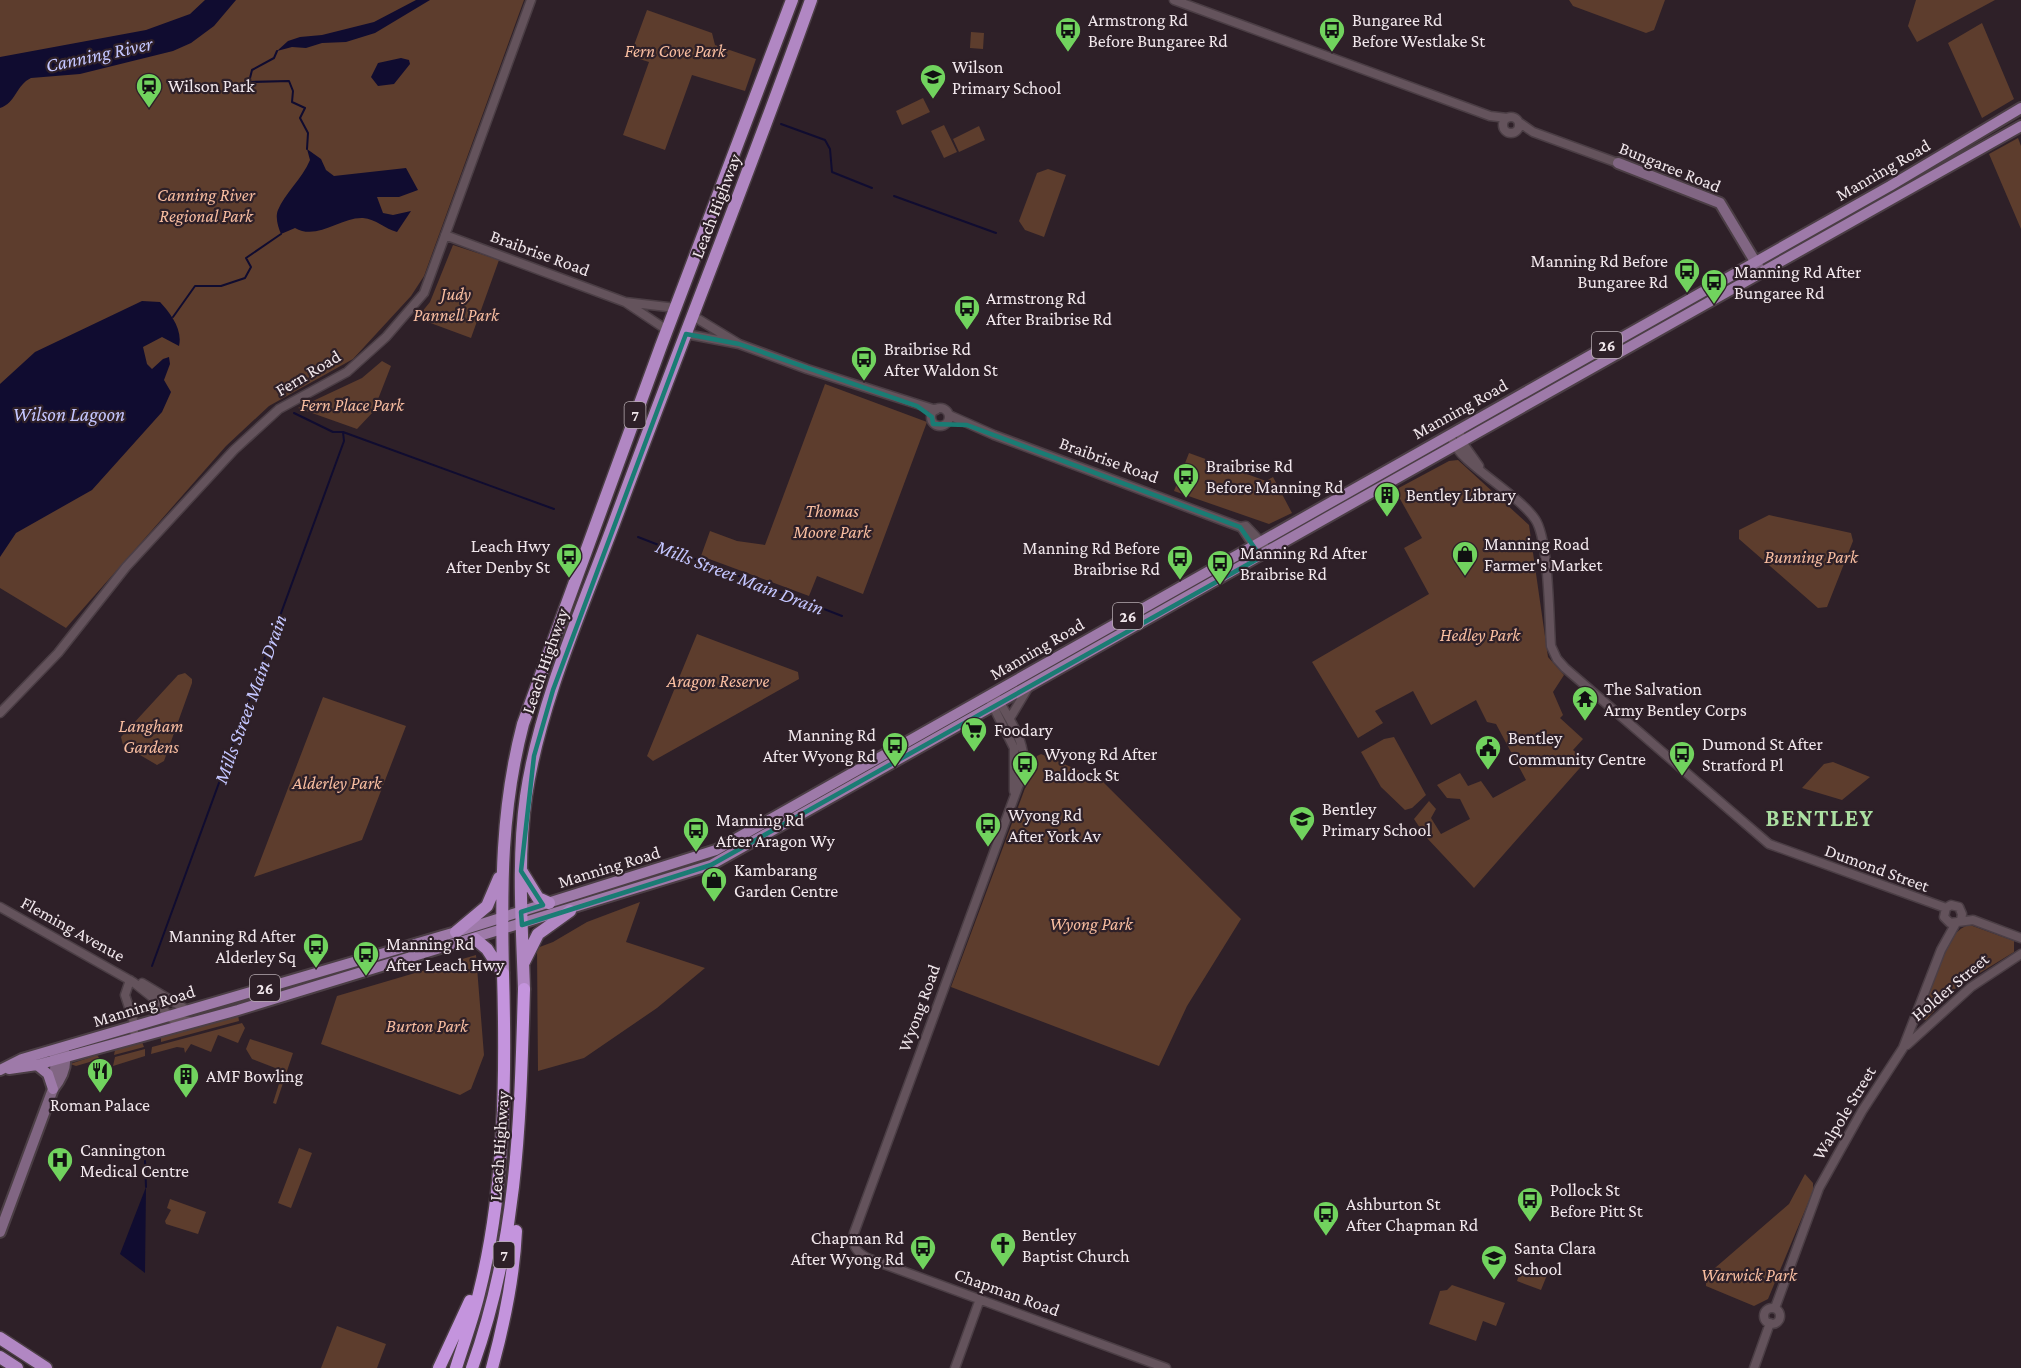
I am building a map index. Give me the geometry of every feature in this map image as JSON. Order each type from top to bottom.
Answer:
[{"type":"highway","name":"Leach Highway","points":[[456,1368],[481,1288],[490,1241],[503,1089],[502,869],[506,804],[523,724],[675,308],[792,0]]},
{"type":"highway","name":"Leach Highway","points":[[472,1368],[494,1301],[507,1244],[520,1134],[524,989],[521,871],[526,795],[541,728],[583,607],[736,208],[811,0]]},
{"type":"highway","points":[[456,932],[487,906],[502,869]]},
{"type":"highway","points":[[521,871],[538,898],[549,903]]},
{"type":"highway","points":[[523,963],[541,931],[570,911]]},
{"type":"highway","points":[[475,939],[492,955],[503,974]]},
{"type":"highway","points":[[492,1368],[515,1256],[520,1134]]},
{"type":"highway","points":[[439,1368],[458,1331],[490,1241]]},
{"type":"highway","points":[[0,1338],[46,1368]]},
{"type":"highway","points":[[0,1357],[17,1368]]},
{"type":"main road","name":"Manning Road","points":[[3,1070],[38,1065],[60,1054],[135,1026],[456,932],[716,850],[1939,158],[2021,108]]},
{"type":"main road","name":"Manning Road","points":[[3,1070],[22,1059],[124,1042],[199,1022],[570,911],[698,870],[724,859],[2021,126]]},
{"type":"main road","name":"Bungaree Road","points":[[1618,163],[1720,203],[1761,272]]},
{"type":"main road","points":[[0,1232],[53,1089],[60,1081],[60,1054]]},
{"type":"main road","points":[[38,1065],[48,1074],[53,1089]]},
{"type":"street","name":"Fern Road","points":[[0,713],[58,653],[126,567],[234,450],[279,409],[347,372],[411,310],[424,293],[531,0]]},
{"type":"street","name":"Bungaree Road","points":[[1174,0],[1490,116],[1505,121],[1515,117],[1518,127]]},
{"type":"street","name":"Bungaree Road","points":[[1505,121],[1509,133],[1518,127]]},
{"type":"street","name":"Bungaree Road","points":[[1518,127],[1618,163]]},
{"type":"street","name":"Braibrise Road","points":[[445,236],[624,302],[667,330]]},
{"type":"street","name":"Braibrise Road","points":[[624,302],[675,308]]},
{"type":"street","points":[[693,316],[739,344]]},
{"type":"street","points":[[686,334],[739,344],[934,413],[944,409],[947,420],[938,425],[934,413]]},
{"type":"street","name":"Braibrise Road","points":[[947,420],[967,425],[1240,527],[1265,554]]},
{"type":"street","points":[[1455,431],[1458,445]]},
{"type":"street","name":"Dumond Street","points":[[1458,445],[1469,462],[1483,471],[1528,510],[1540,528],[1551,646],[1554,655],[1565,668],[1769,844],[1933,906],[1945,914]]},
{"type":"street","points":[[1010,718],[1028,688]]},
{"type":"street","name":"Wyong Road","points":[[991,694],[1014,751],[1014,794]]},
{"type":"street","name":"Wyong Road","points":[[854,1233],[1022,776],[1024,762],[1020,739],[1010,718],[997,705]]},
{"type":"street","points":[[1945,914],[1957,906],[1960,918]]},
{"type":"street","name":"Fleming Avenue","points":[[0,907],[132,981],[152,997],[169,1016]]},
{"type":"street","points":[[1945,914],[1973,920],[2021,938]]},
{"type":"street","name":"Walpole Street","points":[[1945,914],[1947,937]]},
{"type":"street","name":"Walpole Street","points":[[1754,1368],[1770,1323],[1766,1320],[1765,1313],[1769,1308],[1775,1308],[1819,1188],[1857,1121],[1903,1048],[1947,937],[1960,918]]},
{"type":"street","name":"Holder Street","points":[[1903,1048],[1971,987],[2021,954]]},
{"type":"street","name":"Fleming Avenue","points":[[132,981],[140,982],[187,1010]]},
{"type":"street","name":"Fleming Avenue","points":[[132,981],[125,995],[135,1026]]},
{"type":"street","points":[[169,1016],[178,1021],[199,1022]]},
{"type":"street","points":[[124,1042],[132,1036],[135,1026]]},
{"type":"street","name":"Chapman Road","points":[[854,1233],[854,1246],[863,1256],[1166,1368]]},
{"type":"street","points":[[955,1368],[980,1299]]},
{"type":"highlighted area","points":[[686,334],[739,344],[917,406],[932,417],[933,424],[967,425],[1240,527],[1261,557],[711,865],[522,925],[521,912],[543,905],[521,871],[534,756],[553,690]]},
{"type":"green space","name":"Canning River Regional Park","points":[[0,0],[524,0],[424,276],[411,296],[353,359],[269,406],[226,446],[66,628],[0,588]]},
{"type":"green space","points":[[1569,0],[1665,0],[1654,30],[1646,33],[1573,6]]},
{"type":"green space","points":[[1916,0],[1995,0],[1917,42],[1908,26]]},
{"type":"green space","name":"Fern Cove Park","points":[[647,10],[712,33],[715,45],[756,59],[745,91],[692,75],[665,150],[623,135],[649,62],[630,56]]},
{"type":"green space","points":[[1982,23],[2014,99],[1982,118],[1948,43]]},
{"type":"green space","points":[[971,32],[984,33],[983,49],[970,48]]},
{"type":"green space","points":[[923,98],[930,112],[902,125],[896,111]]},
{"type":"green space","points":[[944,125],[957,152],[944,158],[931,131]]},
{"type":"green space","points":[[979,126],[985,140],[959,152],[953,139]]},
{"type":"green space","points":[[2018,138],[2021,146],[2021,229],[1989,154]]},
{"type":"green space","points":[[1048,169],[1066,175],[1044,237],[1025,230],[1019,221],[1037,173]]},
{"type":"green space","name":"Judy Pannell Park","points":[[453,245],[499,260],[471,338],[417,318],[430,302]]},
{"type":"green space","name":"Fern Place Park","points":[[382,361],[391,366],[373,412],[357,429],[298,408],[362,378]]},
{"type":"green space","name":"Thomas Moore Park","points":[[825,384],[927,422],[863,594],[817,576],[809,596],[701,556],[710,531],[737,541],[765,545]]},
{"type":"green space","points":[[1189,453],[1266,481],[1273,477],[1292,513],[1269,524],[1174,491]]},
{"type":"green space","name":"Hedley Park","points":[[1458,460],[1529,525],[1548,657],[1564,675],[1553,692],[1563,715],[1560,718],[1583,739],[1573,750],[1586,761],[1474,888],[1426,837],[1414,819],[1429,801],[1436,809],[1431,818],[1441,834],[1470,819],[1460,799],[1447,798],[1437,785],[1460,773],[1468,786],[1481,781],[1493,798],[1526,780],[1496,724],[1487,722],[1476,700],[1431,725],[1413,691],[1375,711],[1383,723],[1358,738],[1312,662],[1429,594],[1404,548],[1422,538],[1395,490],[1449,461]]},
{"type":"green space","name":"Bunning Park","points":[[1769,515],[1851,533],[1853,541],[1827,607],[1818,608],[1739,539],[1739,530]]},
{"type":"green space","name":"Aragon Reserve","points":[[697,634],[798,672],[799,679],[653,761],[647,756]]},
{"type":"green space","name":"Langham Gardens","points":[[185,673],[192,679],[192,683],[164,761],[157,765],[123,745],[121,737],[178,675]]},
{"type":"green space","name":"Alderley Park","points":[[323,697],[406,726],[362,840],[254,877]]},
{"type":"green space","points":[[1394,737],[1426,795],[1412,808],[1405,810],[1381,787],[1361,752],[1384,739]]},
{"type":"green space","name":"Wyong Park","points":[[1041,754],[1101,780],[1241,919],[1187,1006],[1159,1066],[951,987],[1037,756]]},
{"type":"green space","points":[[1833,762],[1870,777],[1842,800],[1802,788],[1824,764]]},
{"type":"green space","points":[[640,902],[626,942],[705,968],[657,1008],[584,1058],[538,1071],[537,948],[553,942],[587,922]]},
{"type":"green space","points":[[1970,925],[2014,941],[2014,952],[1957,987],[1926,1020],[1922,1019],[1945,950],[1961,929]]},
{"type":"green space","name":"Burton Park","points":[[476,955],[484,1055],[471,1089],[460,1095],[321,1044],[337,996]]},
{"type":"green space","points":[[238,1014],[239,1021],[161,1042],[161,1037]]},
{"type":"green space","points":[[242,1023],[245,1028],[238,1043],[218,1035],[211,1052],[191,1044],[185,1053],[184,1048],[177,1047],[151,1054],[152,1047]]},
{"type":"green space","points":[[250,1039],[293,1053],[276,1104],[273,1103],[283,1071],[252,1059],[246,1049]]},
{"type":"green space","points":[[142,1042],[144,1047],[114,1055],[115,1050]]},
{"type":"green space","points":[[145,1049],[145,1056],[113,1066],[115,1057]]},
{"type":"green space","points":[[97,1055],[100,1059],[76,1066],[70,1064]]},
{"type":"green space","points":[[299,1148],[312,1153],[291,1208],[278,1203]]},
{"type":"green space","name":"Warwick Park","points":[[1805,1174],[1813,1183],[1813,1191],[1768,1299],[1754,1306],[1706,1286],[1708,1274],[1789,1204]]},
{"type":"green space","points":[[170,1199],[206,1212],[198,1234],[166,1224],[165,1221],[171,1210],[167,1208]]},
{"type":"green space","points":[[1522,1266],[1547,1275],[1541,1290],[1517,1281]]},
{"type":"green space","points":[[1452,1285],[1505,1303],[1496,1326],[1483,1321],[1476,1341],[1429,1324],[1440,1291],[1447,1290]]},
{"type":"green space","points":[[337,1326],[386,1344],[377,1368],[321,1368]]},
{"type":"water","name":"Canning River","points":[[205,0],[236,0],[214,26],[191,43],[173,51],[80,74],[31,78],[22,85],[5,106],[0,108],[0,57],[146,30],[190,14]]},
{"type":"water","points":[[416,0],[430,0],[375,33],[346,42],[322,43],[306,48],[292,47],[277,51],[288,41],[300,37],[322,35],[374,22]]},
{"type":"water","points":[[401,58],[409,60],[410,64],[394,84],[378,86],[371,77],[378,63]]},
{"type":"water","points":[[307,149],[321,159],[326,170],[334,176],[406,168],[418,190],[399,197],[377,197],[383,213],[393,215],[411,211],[397,232],[363,218],[312,232],[295,228],[281,234],[277,213],[310,160]]},
{"type":"water","name":"Wilson Lagoon","points":[[142,301],[160,302],[171,316],[179,334],[179,346],[162,337],[143,347],[147,364],[152,369],[163,359],[169,357],[170,364],[164,380],[171,392],[162,412],[92,490],[16,533],[0,557],[0,384],[35,352]]},
{"type":"water","points":[[146,1187],[145,1273],[120,1254]]},
{"type":"waterway","points":[[277,51],[274,58],[252,70],[249,82],[289,81],[293,91],[292,102],[305,108],[300,118],[308,133],[307,149]]},
{"type":"waterway","points":[[781,124],[825,140],[830,149],[832,172],[872,188]]},
{"type":"waterway","points":[[894,196],[996,233]]},
{"type":"waterway","points":[[173,317],[195,286],[221,286],[245,278],[251,267],[246,258],[281,234]]},
{"type":"waterway","name":"Mills Street Main Drain","points":[[294,413],[333,432],[343,432],[554,509]]},
{"type":"waterway","name":"Mills Street Main Drain","points":[[152,966],[344,441],[343,432]]},
{"type":"waterway","name":"Mills Street Main Drain","points":[[638,537],[842,616]]},
{"type":"waterway","points":[[145,1161],[146,1187]]},
{"type":"place","name":"Armstrong Rd Before Bungaree Rd","points":[[1068,53]]},
{"type":"place","name":"Bungaree Rd Before Westlake St","points":[[1332,53]]},
{"type":"place","name":"Wilson Primary School","points":[[933,100]]},
{"type":"place","name":"Wilson Park","points":[[149,109]]},
{"type":"place","name":"Manning Rd Before Bungaree Rd","points":[[1687,294]]},
{"type":"place","name":"Manning Rd After Bungaree Rd","points":[[1714,305]]},
{"type":"place","name":"Armstrong Rd After Braibrise Rd","points":[[967,331]]},
{"type":"place","name":"Braibrise Rd After Waldon St","points":[[864,382]]},
{"type":"place","name":"Braibrise Rd Before Manning Rd","points":[[1186,499]]},
{"type":"place","name":"Bentley Library","points":[[1387,518]]},
{"type":"place","name":"Manning Road Farmer's Market","points":[[1465,577]]},
{"type":"place","name":"Leach Hwy After Denby St","points":[[569,579]]},
{"type":"place","name":"Manning Rd Before Braibrise Rd","points":[[1180,581]]},
{"type":"place","name":"Manning Rd After Braibrise Rd","points":[[1220,586]]},
{"type":"place","name":"The Salvation Army Bentley Corps","points":[[1585,722]]},
{"type":"place","name":"Foodary","points":[[974,753]]},
{"type":"place","name":"Manning Rd After Wyong Rd","points":[[895,768]]},
{"type":"place","name":"Bentley Community Centre","points":[[1488,771]]},
{"type":"place","name":"Dumond St After Stratford Pl","points":[[1682,777]]},
{"type":"place","name":"Wyong Rd After Baldock St","points":[[1025,787]]},
{"type":"place","name":"Bentley Primary School","points":[[1302,842]]},
{"type":"place","name":"Wyong Rd After York Av","points":[[988,848]]},
{"type":"place","name":"Manning Rd After Aragon Wy","points":[[696,853]]},
{"type":"place","name":"Kambarang Garden Centre","points":[[714,903]]},
{"type":"place","name":"Manning Rd After Alderley Sq","points":[[316,969]]},
{"type":"place","name":"Manning Rd After Leach Hwy","points":[[366,977]]},
{"type":"place","name":"Roman Palace","points":[[100,1094]]},
{"type":"place","name":"AMF Bowling","points":[[186,1099]]},
{"type":"place","name":"Cannington Medical Centre","points":[[60,1183]]},
{"type":"place","name":"Pollock St Before Pitt St","points":[[1530,1223]]},
{"type":"place","name":"Ashburton St After Chapman Rd","points":[[1326,1237]]},
{"type":"place","name":"Bentley Baptist Church","points":[[1003,1268]]},
{"type":"place","name":"Chapman Rd After Wyong Rd","points":[[923,1271]]},
{"type":"place","name":"Santa Clara School","points":[[1494,1281]]},
{"type":"district","name":"BENTLEY","points":[[1820,817]]}]
